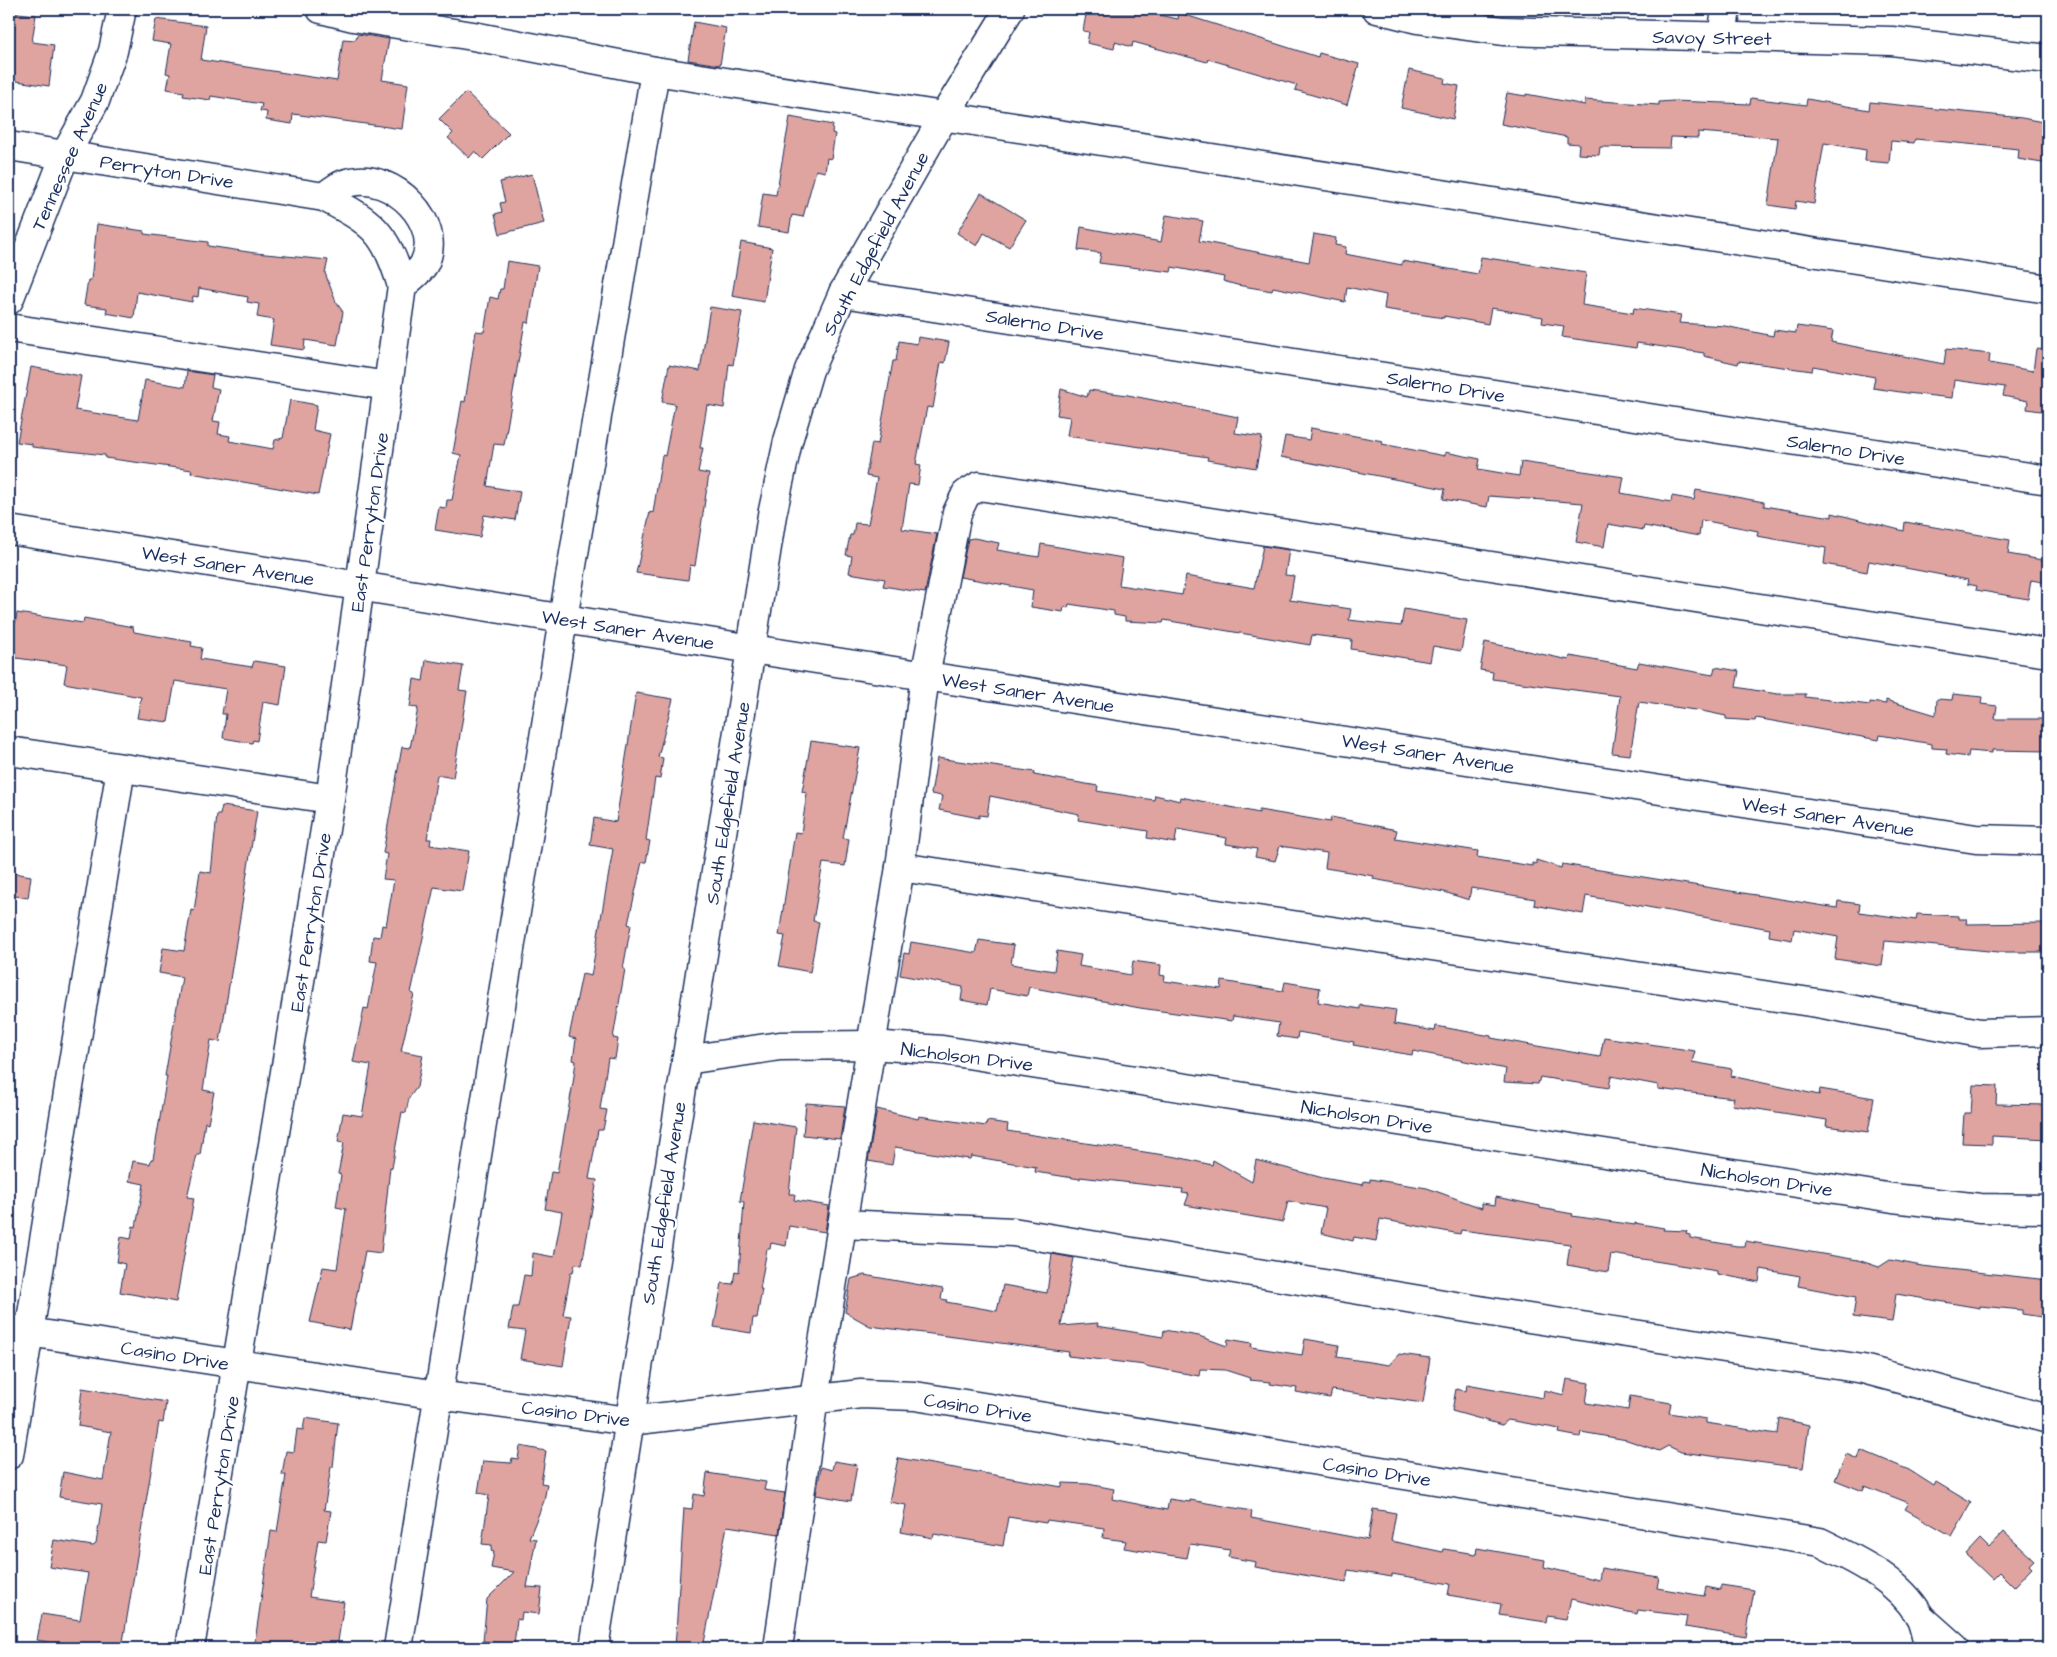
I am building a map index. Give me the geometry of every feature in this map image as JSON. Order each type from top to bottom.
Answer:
[{"type":"street","name":"Tennessee Avenue","points":[[9,300],[65,155],[95,101],[113,51],[122,9]]},
{"type":"street","points":[[321,9],[353,18],[473,36],[655,72],[2048,289]]},
{"type":"street","name":"South Edgefield Avenue","points":[[594,1648],[772,515],[788,442],[809,370],[843,293],[944,116],[1010,9]]},
{"type":"street","name":"Savoy Street","points":[[1377,9],[1416,19],[1509,20],[1722,37],[1892,41],[2048,58]]},
{"type":"street","points":[[1722,37],[1726,9]]},
{"type":"street","points":[[398,1648],[563,619],[655,72]]},
{"type":"street","name":"Perryton Drive","points":[[9,146],[324,197],[352,211],[377,230],[393,255],[402,286]]},
{"type":"street","points":[[324,197],[337,187],[353,181],[373,182],[396,191],[414,207],[427,228],[429,248],[424,265],[402,286]]},
{"type":"street","name":"East Perryton Drive","points":[[190,1648],[330,799],[402,286]]},
{"type":"street","name":"Salerno Drive","points":[[843,293],[2048,480]]},
{"type":"street","points":[[9,328],[388,386]]},
{"type":"street","points":[[778,1648],[814,1398],[900,868],[925,676],[957,513],[966,494],[979,486],[2048,653]]},
{"type":"street","name":"West Saner Avenue","points":[[9,530],[752,649],[1976,839],[2048,841]]},
{"type":"street","points":[[9,751],[330,799]]},
{"type":"street","points":[[9,1455],[18,1330],[121,768]]},
{"type":"street","points":[[900,868],[1817,1003],[1980,1033],[2048,1031]]},
{"type":"street","name":"Nicholson Drive","points":[[686,1060],[780,1046],[871,1044],[942,1050],[1893,1198],[1980,1208],[2048,1208]]},
{"type":"street","points":[[842,1224],[1013,1232],[1509,1315],[1863,1369],[2048,1419]]},
{"type":"street","name":"Casino Drive","points":[[18,1330],[438,1395],[629,1421],[814,1398],[861,1394],[915,1396],[1820,1542],[1868,1565],[1896,1588],[1919,1615],[1955,1648]]},
{"type":"street","name":"Casino Drive","points":[[1919,1615],[1929,1648]]},
{"type":"building","points":[[1087,9],[1129,9],[1178,19],[1179,13],[1318,57],[1319,53],[1359,64],[1347,105],[1295,90],[1297,85],[1208,59],[1207,62],[1133,42],[1132,47],[1115,42],[1114,49],[1087,43],[1089,32],[1083,31]]},
{"type":"building","points":[[9,12],[36,15],[32,42],[54,45],[49,86],[10,80]]},
{"type":"building","points":[[156,19],[206,26],[201,60],[337,81],[343,39],[355,40],[358,34],[389,39],[382,80],[408,84],[402,129],[293,114],[292,124],[266,120],[267,112],[260,111],[262,104],[211,96],[210,100],[183,96],[184,92],[167,89],[170,74],[166,73],[171,44],[152,41]]},
{"type":"building","points":[[694,22],[726,28],[720,65],[688,60]]},
{"type":"building","points":[[1409,70],[1445,78],[1444,83],[1459,86],[1453,119],[1401,108]]},
{"type":"building","points":[[466,92],[509,133],[483,159],[475,151],[469,158],[448,138],[453,133],[439,119]]},
{"type":"building","points":[[1507,93],[1526,96],[1526,94],[1585,105],[1585,100],[1659,105],[1659,102],[1673,101],[1750,104],[1751,98],[1806,105],[1807,99],[1869,110],[1870,102],[2022,118],[2048,123],[2048,164],[2018,159],[2019,149],[1915,139],[1914,143],[1891,141],[1889,163],[1865,161],[1866,150],[1824,143],[1814,204],[1796,201],[1795,209],[1768,205],[1778,138],[1698,132],[1698,138],[1671,137],[1670,148],[1600,147],[1599,155],[1578,154],[1579,144],[1567,143],[1567,137],[1501,124]]},
{"type":"building","points":[[790,117],[833,125],[832,133],[835,134],[831,159],[827,158],[825,172],[816,170],[803,217],[792,215],[789,232],[758,227],[763,193],[776,195]]},
{"type":"building","points":[[532,174],[544,223],[500,234],[495,214],[502,212],[500,203],[505,202],[500,182]]},
{"type":"building","points":[[981,193],[1026,220],[1009,247],[984,233],[977,246],[957,233]]},
{"type":"building","points":[[1166,215],[1203,221],[1199,241],[1309,262],[1314,234],[1336,238],[1335,245],[1346,247],[1345,254],[1402,265],[1402,261],[1478,274],[1481,257],[1586,273],[1582,305],[1633,313],[1634,308],[1681,315],[1679,323],[1725,326],[1773,336],[1774,330],[1796,333],[1797,326],[1833,331],[1831,342],[1944,364],[1946,349],[1990,354],[1989,363],[2033,371],[2036,349],[2048,350],[2048,412],[2027,409],[2028,401],[2003,396],[2005,387],[1954,380],[1952,398],[1873,388],[1875,377],[1813,366],[1812,371],[1739,361],[1738,364],[1704,356],[1704,353],[1637,343],[1636,348],[1562,337],[1564,326],[1542,323],[1543,317],[1491,308],[1488,324],[1444,316],[1444,318],[1384,309],[1386,295],[1347,287],[1345,302],[1273,287],[1272,291],[1237,285],[1223,281],[1224,277],[1172,267],[1171,272],[1099,263],[1101,253],[1078,250],[1081,227],[1161,242]]},
{"type":"building","points":[[97,224],[144,231],[144,234],[208,242],[208,246],[255,253],[328,260],[325,273],[336,302],[343,312],[337,345],[305,340],[304,350],[270,345],[274,320],[257,317],[259,304],[247,302],[248,297],[199,288],[198,297],[193,296],[192,302],[137,292],[134,318],[106,313],[107,308],[84,305],[88,280],[91,280]]},
{"type":"building","points":[[741,242],[772,248],[764,302],[732,296]]},
{"type":"building","points":[[507,261],[538,266],[529,323],[525,322],[504,445],[494,444],[487,486],[520,492],[515,520],[484,515],[480,537],[435,530],[439,507],[446,508],[447,500],[452,500],[461,455],[453,453],[462,401],[465,402],[476,331],[484,332],[490,297],[498,299],[500,289],[503,289]]},
{"type":"building","points":[[710,307],[742,312],[733,365],[729,364],[724,408],[707,405],[700,448],[703,448],[698,472],[709,474],[695,566],[690,565],[688,580],[636,573],[650,512],[653,513],[662,455],[665,456],[675,404],[662,402],[669,365],[700,371]]},
{"type":"building","points":[[918,337],[949,342],[945,363],[941,362],[933,408],[927,407],[916,464],[921,465],[918,485],[909,484],[902,529],[937,534],[925,593],[883,586],[885,579],[849,573],[852,556],[846,555],[850,535],[853,535],[855,523],[868,524],[877,478],[866,476],[872,443],[878,444],[893,361],[896,361],[899,341],[917,344]]},
{"type":"building","points":[[31,367],[81,376],[75,410],[138,420],[145,380],[185,387],[187,371],[213,375],[211,387],[219,389],[213,421],[220,422],[218,434],[230,436],[229,441],[273,449],[275,440],[283,438],[290,400],[317,405],[313,430],[330,434],[318,495],[191,473],[192,470],[105,458],[105,455],[32,447],[32,444],[17,442]]},
{"type":"building","points":[[1061,389],[1087,397],[1089,390],[1128,395],[1238,417],[1235,433],[1262,437],[1256,468],[1207,460],[1208,457],[1067,436],[1070,417],[1057,415]]},
{"type":"building","points":[[1311,428],[1383,441],[1382,444],[1445,456],[1445,452],[1480,459],[1478,469],[1519,476],[1521,462],[1624,477],[1621,493],[1671,502],[1672,496],[1694,500],[1696,490],[1764,502],[1764,506],[1832,517],[1832,513],[1904,531],[1905,522],[2010,540],[2008,554],[2048,561],[2048,583],[2031,580],[2028,599],[1976,590],[1977,586],[1967,584],[1968,580],[1869,561],[1867,572],[1824,564],[1826,548],[1757,536],[1758,531],[1701,520],[1699,536],[1644,526],[1643,530],[1608,524],[1604,547],[1576,542],[1583,503],[1489,496],[1487,507],[1443,499],[1445,489],[1281,457],[1285,436],[1309,440]]},
{"type":"building","points":[[974,538],[999,543],[997,550],[1039,557],[1041,544],[1123,558],[1119,585],[1182,595],[1186,576],[1254,588],[1263,546],[1289,550],[1285,575],[1294,576],[1290,600],[1351,609],[1349,620],[1401,626],[1404,609],[1467,620],[1461,651],[1433,646],[1430,662],[1351,649],[1352,640],[1312,635],[1310,645],[1164,620],[1163,623],[1125,621],[1125,617],[1114,615],[1114,611],[1069,604],[1068,608],[1064,607],[1063,612],[1031,607],[1033,590],[960,577],[968,539]]},
{"type":"building","points":[[17,613],[83,623],[84,618],[133,627],[134,632],[192,642],[191,646],[202,648],[200,659],[252,667],[254,661],[286,666],[280,705],[263,702],[257,741],[253,740],[252,743],[223,738],[226,714],[222,714],[226,689],[175,681],[168,722],[137,718],[141,697],[64,683],[67,665],[9,657],[9,623],[15,624]]},
{"type":"building","points":[[1485,642],[1569,660],[1570,656],[1637,668],[1639,662],[1713,675],[1715,667],[1739,671],[1736,687],[1777,694],[1806,694],[1805,697],[1870,705],[1870,702],[1886,704],[1886,700],[1936,715],[1937,699],[1952,700],[1953,694],[1982,697],[1981,704],[1997,706],[1995,719],[2048,719],[2048,751],[1992,750],[1992,753],[1969,751],[1968,757],[1946,754],[1947,749],[1932,748],[1932,744],[1880,735],[1879,740],[1756,718],[1755,721],[1726,719],[1726,716],[1702,711],[1639,702],[1630,755],[1612,753],[1620,696],[1492,679],[1493,672],[1480,670]]},
{"type":"building","points":[[426,660],[463,666],[459,690],[467,691],[453,778],[437,775],[427,839],[431,839],[430,845],[469,851],[462,891],[434,887],[411,993],[414,994],[401,1051],[423,1055],[417,1087],[409,1098],[406,1113],[402,1112],[392,1168],[390,1167],[381,1253],[365,1251],[350,1330],[310,1322],[323,1267],[337,1269],[346,1209],[336,1207],[341,1175],[338,1174],[344,1143],[338,1142],[343,1113],[362,1116],[371,1065],[353,1062],[364,1008],[368,1009],[377,962],[370,961],[373,936],[380,937],[382,925],[386,926],[394,880],[383,879],[387,854],[383,853],[402,747],[410,748],[418,708],[410,707],[414,679],[423,681]]},
{"type":"building","points":[[636,693],[673,699],[658,757],[663,758],[660,779],[655,778],[646,840],[650,841],[646,862],[642,862],[628,924],[631,925],[613,1038],[618,1039],[615,1059],[608,1058],[600,1109],[607,1110],[603,1130],[598,1130],[589,1179],[597,1180],[582,1265],[575,1264],[573,1272],[571,1272],[563,1315],[571,1316],[563,1366],[520,1359],[525,1331],[509,1329],[513,1307],[518,1307],[524,1275],[531,1276],[533,1253],[554,1257],[562,1212],[545,1209],[551,1172],[557,1173],[573,1083],[576,1061],[573,1060],[576,1039],[569,1037],[582,974],[591,976],[613,849],[590,845],[594,818],[616,822]]},
{"type":"building","points":[[811,741],[860,748],[843,838],[849,839],[845,866],[823,863],[813,921],[819,922],[810,972],[779,966],[785,936],[779,935],[795,832],[801,833],[807,793],[802,792]]},
{"type":"building","points":[[937,758],[1035,772],[1034,775],[1098,786],[1097,791],[1154,800],[1155,795],[1180,801],[1181,797],[1259,813],[1259,810],[1330,822],[1331,817],[1397,830],[1395,838],[1478,851],[1477,857],[1532,866],[1532,863],[1536,864],[1536,860],[1561,868],[1562,864],[1837,908],[1838,901],[1860,904],[1859,912],[1916,920],[1917,914],[1959,916],[1959,919],[1967,919],[1966,924],[2048,923],[2048,952],[1999,952],[1885,941],[1882,966],[1835,959],[1838,937],[1794,929],[1792,940],[1769,936],[1770,929],[1586,896],[1583,914],[1534,905],[1535,899],[1471,888],[1469,900],[1444,892],[1373,879],[1374,876],[1325,868],[1327,853],[1280,846],[1275,861],[1255,857],[1257,849],[1226,844],[1227,838],[1177,829],[1175,843],[1147,838],[1148,831],[1078,820],[1079,814],[990,796],[987,816],[979,815],[979,818],[939,810],[942,796],[931,794]]},
{"type":"building","points":[[222,806],[257,811],[220,1042],[211,1040],[203,1090],[214,1092],[208,1123],[205,1122],[200,1155],[197,1155],[187,1197],[194,1198],[176,1302],[120,1292],[125,1264],[117,1262],[121,1237],[131,1239],[133,1226],[136,1227],[144,1184],[129,1181],[133,1161],[150,1164],[151,1159],[153,1159],[182,977],[159,973],[163,948],[184,951],[191,910],[194,911],[200,871],[211,873],[217,815],[220,815]]},
{"type":"building","points":[[9,872],[31,876],[28,898],[9,895]]},
{"type":"building","points":[[979,940],[1014,945],[1011,964],[1054,971],[1057,951],[1081,955],[1079,966],[1131,975],[1133,961],[1161,965],[1160,975],[1165,976],[1164,981],[1221,989],[1222,981],[1283,991],[1285,982],[1320,988],[1318,1002],[1360,1009],[1360,1005],[1396,1010],[1394,1024],[1435,1031],[1436,1026],[1491,1036],[1491,1038],[1600,1057],[1604,1037],[1695,1051],[1692,1062],[1732,1069],[1731,1076],[1819,1095],[1820,1089],[1874,1098],[1868,1132],[1826,1126],[1827,1120],[1732,1105],[1734,1098],[1658,1089],[1658,1085],[1611,1076],[1609,1088],[1540,1077],[1538,1084],[1504,1082],[1506,1069],[1413,1051],[1412,1055],[1353,1045],[1354,1042],[1298,1032],[1297,1039],[1277,1036],[1279,1023],[1233,1016],[1232,1021],[1140,1008],[1029,987],[1027,996],[990,989],[987,1005],[961,1000],[963,987],[900,975],[904,953],[909,954],[911,942],[976,953]]},
{"type":"building","points":[[1973,1085],[1997,1086],[1996,1104],[2048,1105],[2048,1139],[1992,1136],[1992,1144],[1962,1143],[1964,1113],[1971,1113]]},
{"type":"building","points":[[806,1103],[845,1106],[840,1139],[803,1135]]},
{"type":"building","points":[[877,1109],[918,1119],[919,1116],[986,1126],[987,1121],[1008,1124],[1007,1131],[1177,1157],[1212,1165],[1213,1160],[1252,1182],[1256,1160],[1323,1178],[1363,1185],[1364,1181],[1370,1182],[1370,1179],[1427,1188],[1482,1208],[1482,1203],[1495,1205],[1496,1197],[1573,1214],[1572,1216],[1635,1225],[1635,1223],[1664,1228],[1663,1230],[1687,1231],[1686,1234],[1690,1235],[1690,1238],[1737,1246],[1744,1246],[1745,1241],[1858,1260],[1879,1267],[1890,1260],[1922,1266],[2048,1280],[2048,1318],[2022,1314],[2022,1310],[1980,1306],[1980,1308],[1896,1294],[1892,1322],[1853,1317],[1856,1297],[1798,1286],[1800,1276],[1761,1269],[1759,1282],[1717,1274],[1717,1271],[1611,1254],[1608,1272],[1567,1265],[1570,1244],[1461,1230],[1460,1234],[1380,1219],[1376,1241],[1354,1237],[1353,1241],[1321,1233],[1326,1208],[1288,1201],[1283,1222],[1185,1205],[1189,1194],[1182,1193],[1183,1189],[1080,1177],[1080,1179],[1035,1172],[1036,1167],[971,1156],[970,1159],[961,1158],[895,1147],[892,1165],[868,1161]]},
{"type":"building","points":[[753,1120],[796,1127],[789,1194],[795,1194],[794,1200],[829,1206],[825,1232],[789,1226],[786,1246],[771,1243],[770,1249],[767,1249],[757,1318],[753,1318],[751,1333],[714,1327],[722,1283],[733,1284],[735,1271],[739,1272],[744,1202],[740,1201]]},
{"type":"building","points":[[1052,1254],[1074,1258],[1061,1326],[1098,1323],[1097,1326],[1163,1337],[1164,1330],[1199,1336],[1227,1346],[1228,1339],[1252,1343],[1251,1347],[1302,1355],[1305,1339],[1339,1345],[1337,1357],[1389,1365],[1399,1354],[1430,1358],[1423,1403],[1332,1390],[1330,1398],[1296,1392],[1297,1388],[1270,1384],[1271,1382],[1249,1380],[1250,1378],[1225,1370],[1200,1369],[1199,1376],[1145,1365],[1068,1356],[1069,1352],[870,1326],[845,1312],[851,1279],[864,1275],[943,1289],[941,1299],[947,1300],[946,1302],[997,1311],[1003,1285],[1047,1293]]},
{"type":"building","points":[[1567,1379],[1589,1383],[1586,1403],[1628,1410],[1630,1396],[1671,1403],[1669,1413],[1706,1419],[1706,1423],[1777,1434],[1779,1418],[1809,1425],[1803,1468],[1681,1452],[1668,1446],[1659,1451],[1627,1440],[1581,1432],[1580,1437],[1559,1433],[1560,1429],[1508,1420],[1502,1425],[1452,1411],[1456,1389],[1466,1391],[1467,1384],[1543,1398],[1544,1390],[1564,1395]]},
{"type":"building","points":[[82,1388],[166,1402],[163,1423],[159,1422],[122,1648],[81,1648],[37,1640],[42,1614],[80,1620],[88,1573],[49,1567],[54,1540],[93,1546],[96,1544],[102,1504],[59,1497],[63,1472],[103,1480],[111,1432],[78,1426]]},
{"type":"building","points":[[305,1418],[338,1423],[333,1467],[331,1467],[324,1510],[331,1511],[326,1541],[318,1540],[309,1597],[344,1602],[337,1648],[254,1648],[271,1531],[277,1532],[286,1475],[282,1475],[286,1451],[294,1452],[297,1429],[303,1430]]},
{"type":"building","points":[[520,1446],[546,1451],[541,1483],[547,1484],[544,1501],[529,1538],[536,1539],[527,1587],[542,1588],[539,1614],[522,1612],[521,1620],[517,1619],[514,1645],[483,1641],[487,1599],[514,1572],[491,1568],[494,1552],[491,1551],[492,1545],[482,1544],[489,1495],[478,1493],[483,1461],[511,1463],[512,1458],[518,1459]]},
{"type":"building","points":[[1861,1450],[1909,1470],[1934,1486],[1936,1482],[1971,1503],[1952,1536],[1905,1509],[1909,1503],[1865,1486],[1863,1491],[1835,1480],[1846,1454],[1858,1459]]},
{"type":"building","points":[[898,1458],[1062,1487],[1063,1483],[1088,1484],[1114,1489],[1112,1499],[1167,1510],[1169,1499],[1190,1502],[1190,1500],[1252,1511],[1251,1518],[1368,1540],[1373,1509],[1396,1513],[1391,1541],[1443,1552],[1444,1549],[1476,1554],[1477,1548],[1545,1560],[1544,1567],[1599,1580],[1601,1568],[1659,1577],[1657,1588],[1704,1596],[1706,1587],[1721,1590],[1721,1585],[1754,1590],[1746,1637],[1685,1627],[1687,1616],[1638,1610],[1637,1614],[1571,1599],[1566,1619],[1547,1616],[1546,1622],[1499,1615],[1501,1604],[1448,1595],[1450,1584],[1392,1574],[1392,1577],[1348,1570],[1346,1582],[1255,1567],[1256,1562],[1228,1557],[1230,1550],[1190,1544],[1187,1558],[1124,1548],[1126,1541],[1103,1538],[1104,1528],[1047,1520],[1046,1523],[1008,1517],[1003,1546],[934,1534],[933,1538],[901,1532],[906,1505],[889,1502]]},
{"type":"building","points":[[834,1461],[857,1465],[851,1501],[816,1495],[821,1467],[832,1470]]},
{"type":"building","points":[[707,1473],[766,1482],[764,1490],[785,1493],[779,1534],[727,1526],[703,1648],[675,1648],[684,1508],[692,1509],[694,1494],[704,1496]]},
{"type":"building","points":[[2004,1532],[2034,1560],[2029,1565],[2032,1568],[2014,1587],[1999,1572],[1992,1579],[1966,1554],[1980,1539],[1989,1548]]}]
